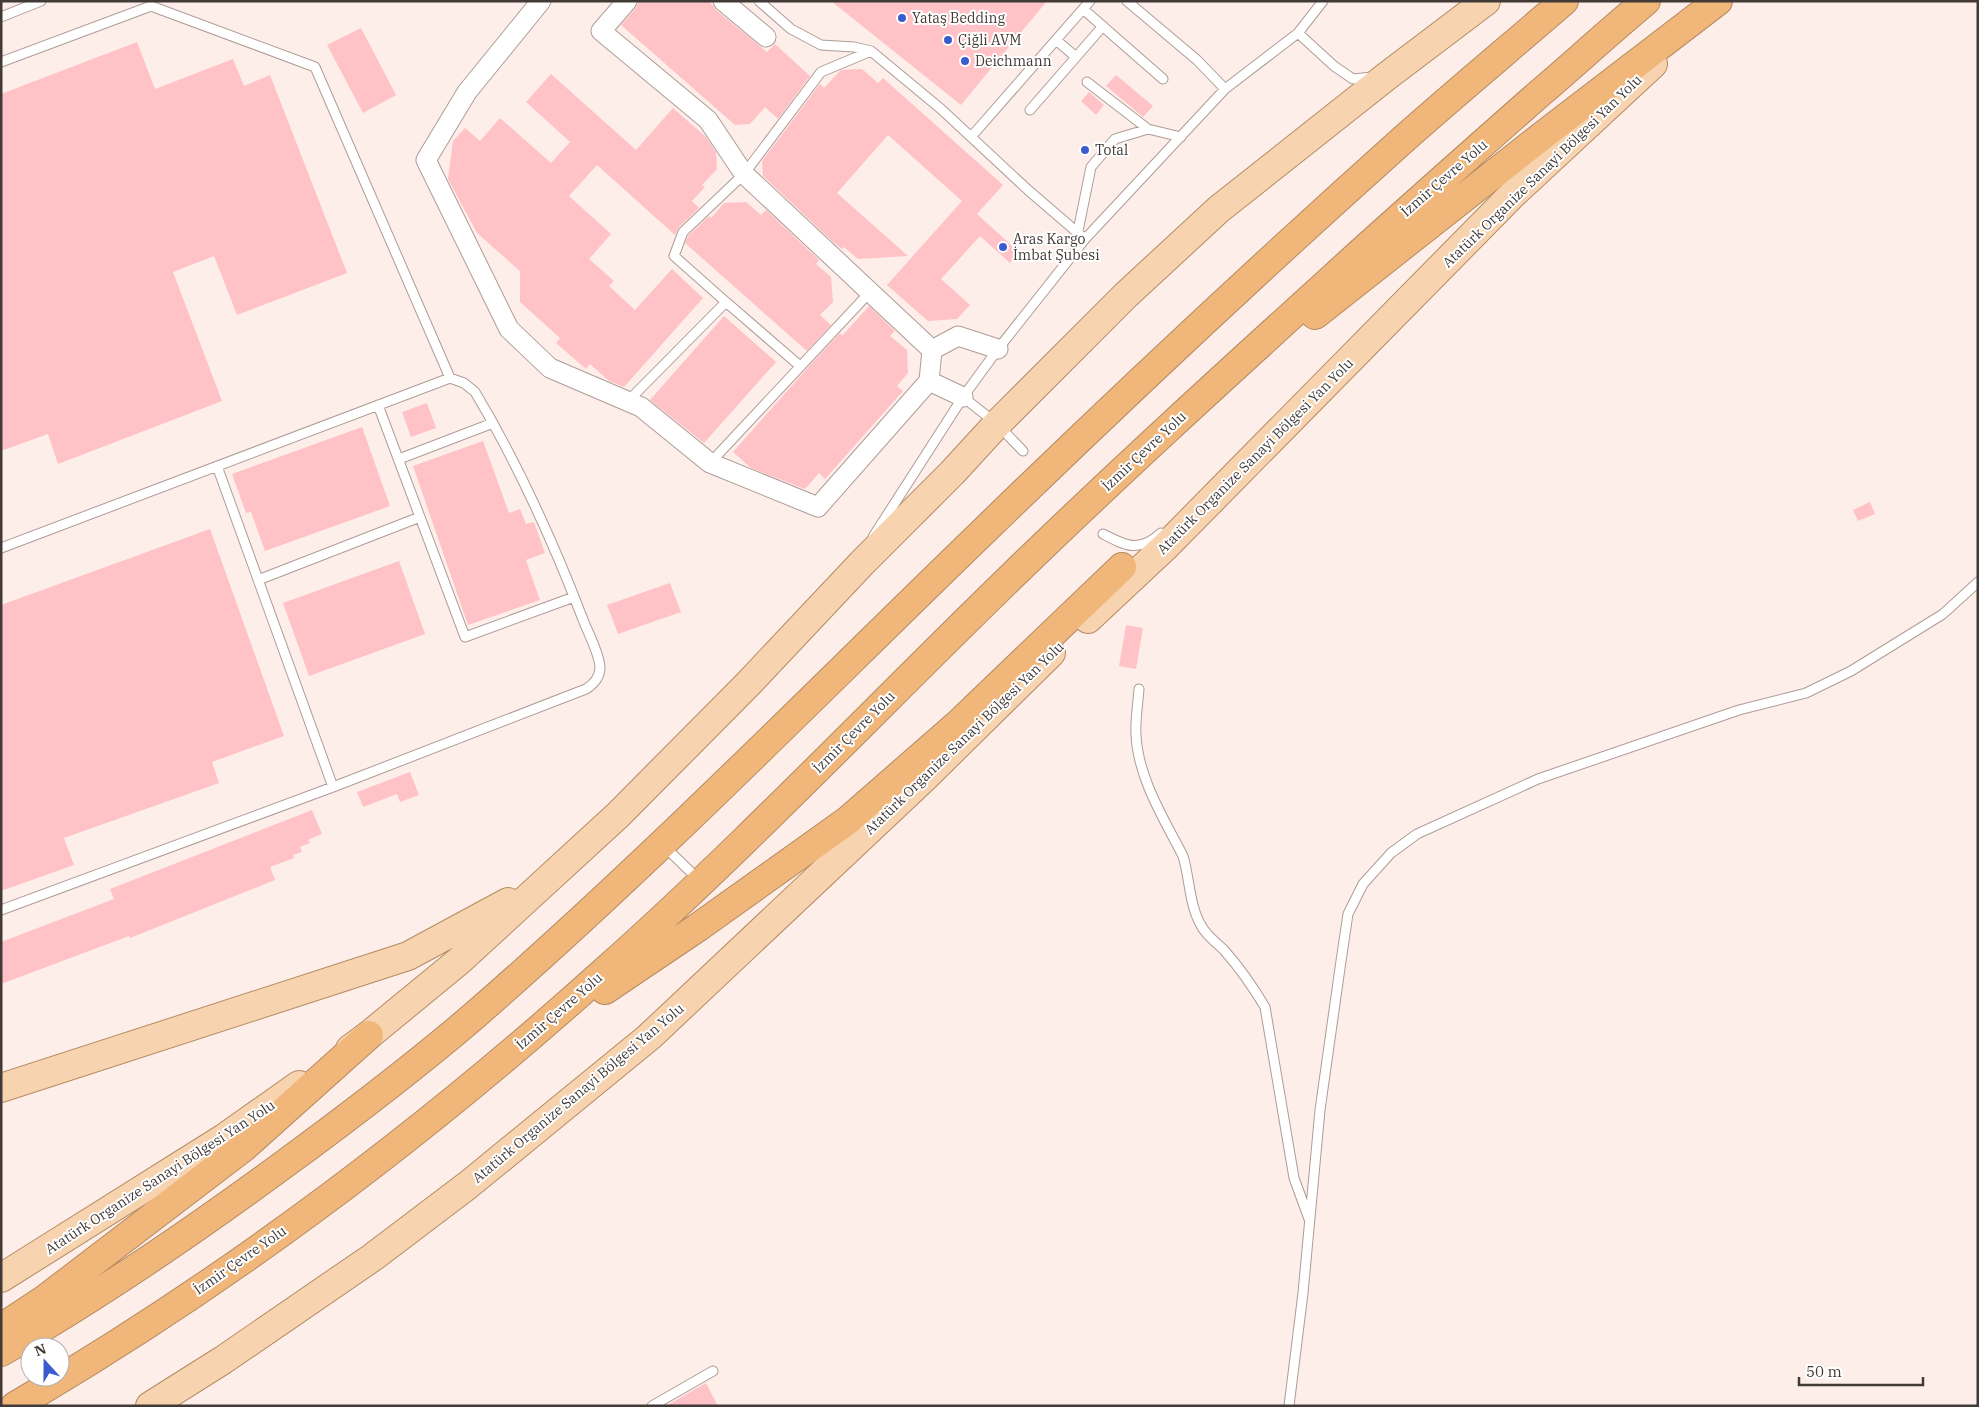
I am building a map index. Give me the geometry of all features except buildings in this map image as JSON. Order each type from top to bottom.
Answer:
[{"type":"highway","points":[[1,1352],[39,1330],[206,1221],[352,1115],[473,1017],[569,931],[1147,374],[1408,136],[1564,1]]},
{"type":"highway","name":"İzmir Çevre Yolu","points":[[15,1406],[175,1306],[377,1162],[447,1107],[608,969],[701,882],[1014,574],[1214,385],[1429,190],[1646,1]]},
{"type":"highway","points":[[1214,385],[1313,317],[1542,136],[1719,1]]},
{"type":"highway","points":[[508,1055],[697,928],[847,821],[958,724],[1122,567]]},
{"type":"highway","points":[[1,1328],[45,1299],[244,1147],[369,1035]]},
{"type":"highway","points":[[47,1406],[97,1375],[175,1306]]},
{"type":"main road","name":"Atatürk Organize Sanayi Bölgesi Yan Yolu","points":[[1,1278],[224,1138],[369,1035],[459,961],[618,815],[748,684],[997,424],[1126,295],[1218,209],[1486,1]]},
{"type":"main road","name":"Atatürk Organize Sanayi Bölgesi Yan Yolu","points":[[150,1406],[224,1360],[373,1256],[468,1185],[649,1037],[785,910],[1166,546],[1335,377],[1513,194],[1719,1]]},
{"type":"main road","points":[[1,1088],[408,956],[471,923],[554,875]]},
{"type":"street","points":[[541,1],[467,92],[426,160],[508,329],[550,368],[641,407],[710,463],[818,507],[929,381],[932,350]]},
{"type":"street","points":[[627,1],[601,31],[708,120],[744,174],[932,350]]},
{"type":"street","points":[[723,1],[766,37]]},
{"type":"street","points":[[932,350],[958,336],[998,350]]},
{"type":"street","points":[[929,381],[963,397]]},
{"type":"lane","points":[[1,17],[41,1]]},
{"type":"lane","points":[[759,1],[790,29],[821,45],[854,47],[871,51],[941,109],[1028,190],[1086,239]]},
{"type":"lane","points":[[971,137],[1090,1]]},
{"type":"lane","points":[[1127,1],[1197,60],[1225,89]]},
{"type":"lane","points":[[862,563],[874,534],[963,397],[1086,239],[1225,89],[1298,33],[1323,1]]},
{"type":"lane","points":[[1,62],[151,6],[314,67],[450,378]]},
{"type":"lane","points":[[1084,9],[1163,79]]},
{"type":"lane","points":[[1030,110],[1103,26]]},
{"type":"lane","points":[[1298,33],[1334,66],[1354,79],[1387,76]]},
{"type":"lane","points":[[1056,40],[1076,57]]},
{"type":"lane","points":[[800,366],[674,256],[683,232],[744,174],[821,72],[871,51]]},
{"type":"lane","points":[[1087,82],[1148,129],[1181,136]]},
{"type":"lane","points":[[1078,231],[1091,167],[1114,139],[1148,129]]},
{"type":"lane","points":[[710,463],[870,292]]},
{"type":"lane","points":[[628,401],[726,302]]},
{"type":"lane","points":[[1231,466],[1271,427],[1335,377]]},
{"type":"lane","points":[[1,548],[450,378],[464,383],[475,392],[526,484],[574,597],[600,665],[597,679],[592,685],[333,787],[1,910]]},
{"type":"lane","points":[[963,397],[997,424],[1023,451]]},
{"type":"lane","points":[[378,405],[465,637],[574,597]]},
{"type":"lane","points":[[399,459],[493,423]]},
{"type":"lane","points":[[218,466],[333,787]]},
{"type":"lane","points":[[258,580],[420,517]]},
{"type":"lane","points":[[1103,534],[1126,546],[1142,546],[1155,539],[1169,525]]},
{"type":"lane","points":[[1289,1406],[1310,1222],[1320,1110],[1348,914],[1364,884],[1391,852],[1417,834],[1538,779],[1739,710],[1806,693],[1851,671],[1943,614],[1978,582]]},
{"type":"lane","points":[[1139,689],[1136,735],[1139,755],[1147,782],[1183,856],[1187,867],[1190,897],[1202,928],[1224,950],[1256,991],[1265,1007],[1294,1178],[1310,1222]]},
{"type":"lane","points":[[661,843],[701,882]]},
{"type":"lane","points":[[652,1406],[712,1371]]},
{"type":"place","name":"Yataş Bedding","points":[[902,18]]},
{"type":"place","name":"Çiğli AVM","points":[[948,40]]},
{"type":"place","name":"Deichmann","points":[[965,61]]},
{"type":"place","name":"Total","points":[[1085,150]]},
{"type":"place","name":"Aras Kargo İmbat Şubesi","points":[[1003,247]]}]
